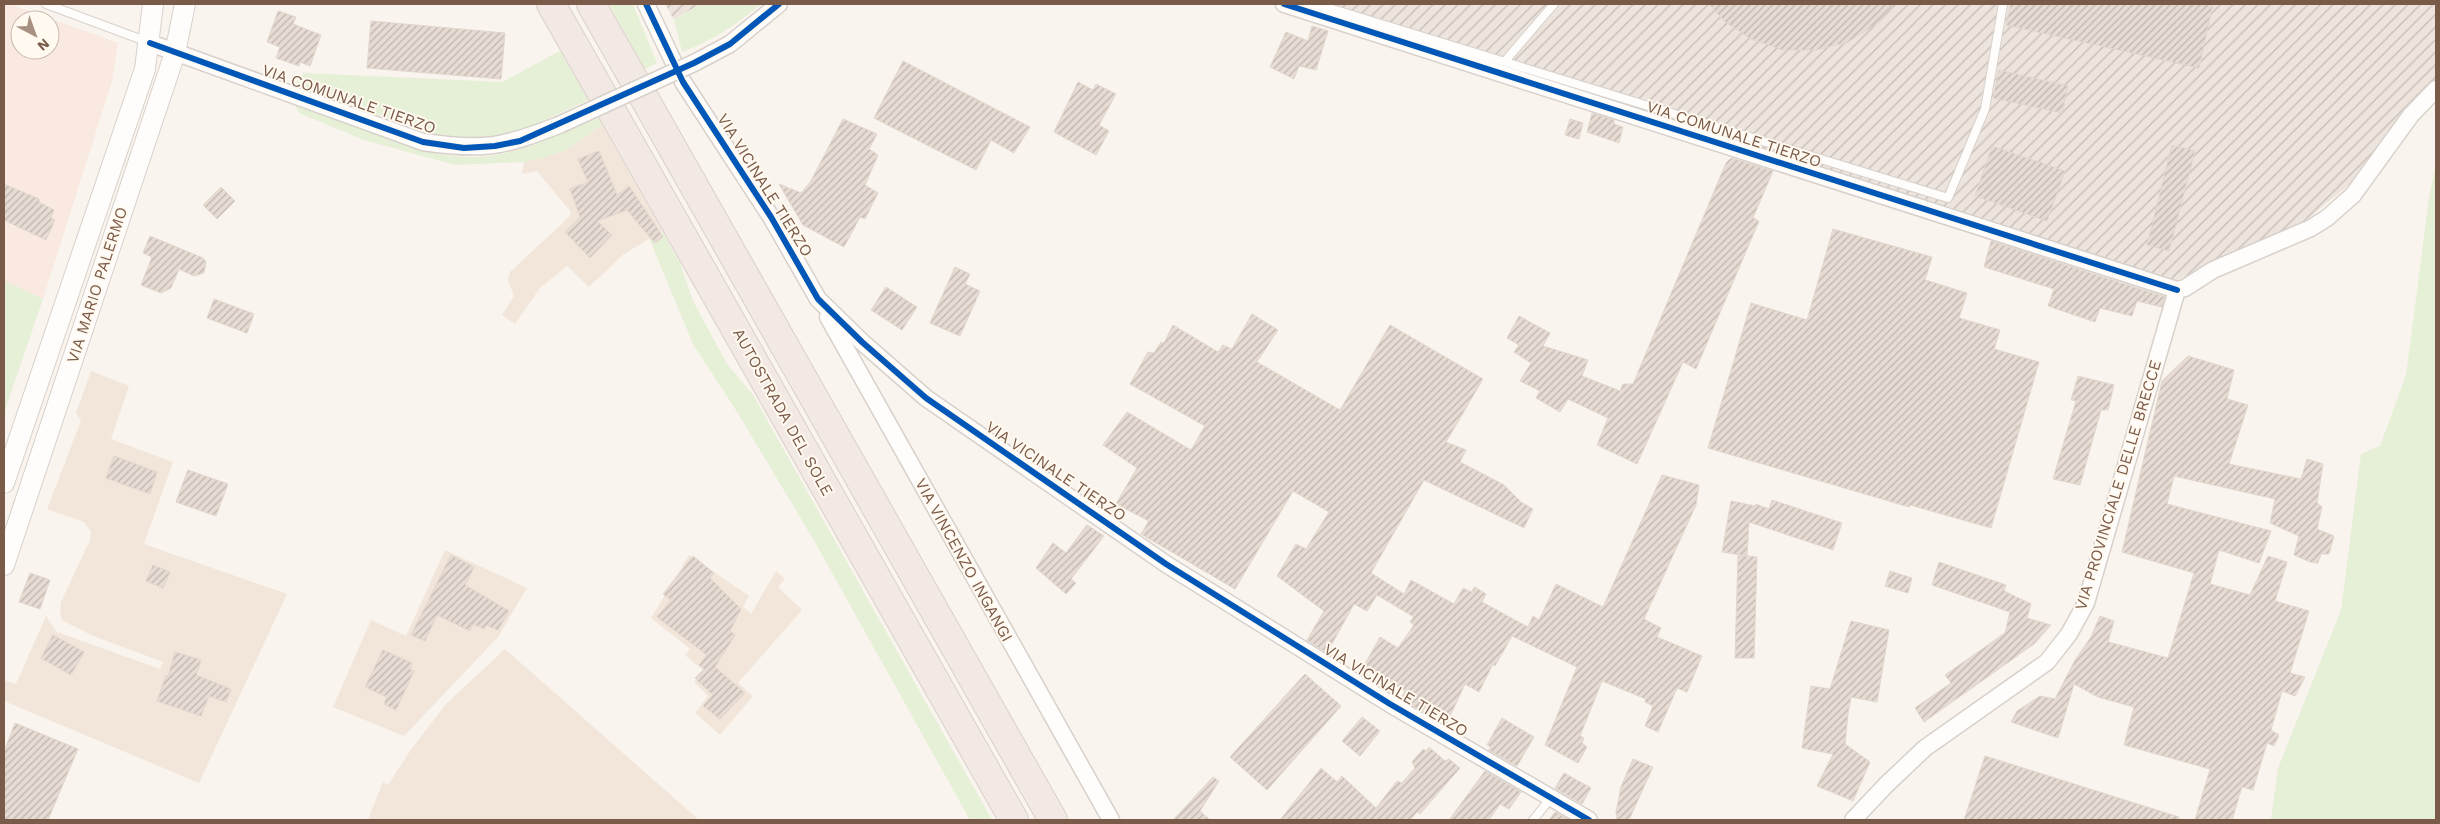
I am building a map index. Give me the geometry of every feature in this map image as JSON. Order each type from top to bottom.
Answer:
[{"type":"highway","name":"AUTOSTRADA DEL SOLE","points":[[551,4],[1014,820]]},
{"type":"highway","name":"AUTOSTRADA DEL SOLE","points":[[591,4],[1053,820]]},
{"type":"street","name":"VIA MARIO PALERMO","points":[[4,482],[142,78],[150,43],[153,4]]},
{"type":"street","name":"VIA MARIO PALERMO","points":[[4,565],[175,53],[185,4]]},
{"type":"street","name":"VIA VICINALE TIERZO","points":[[646,4],[683,82],[771,217],[818,299],[868,348],[926,398],[1166,564],[1390,704],[1589,820]]},
{"type":"street","name":"VIA COMUNALE TIERZO","points":[[150,43],[424,142],[464,148],[496,146],[520,141],[559,125],[694,63],[730,44],[779,4]]},
{"type":"street","name":"VIA COMUNALE TIERZO","points":[[1284,4],[2177,290]]},
{"type":"street","points":[[2177,290],[2185,288],[2213,270],[2302,232],[2327,218],[2352,195],[2411,115],[2436,88]]},
{"type":"street","name":"VIA PROVINCIALE DELLE BRECCE","points":[[1853,820],[1925,748],[2039,668],[2069,634],[2086,603],[2177,290]]},
{"type":"street","name":"VIA VINCENZO INGANGI","points":[[818,299],[1111,820]]},
{"type":"lane","points":[[46,4],[150,43]]},
{"type":"lane","points":[[1316,4],[1948,198],[1985,109],[2003,4]]},
{"type":"lane","points":[[1505,61],[1554,4]]},
{"type":"lane","points":[[1533,820],[1551,798]]},
{"type":"shaded area","points":[[4,4],[10,4],[27,10],[10,10],[10,60],[60,60],[60,22],[118,43],[112,81],[43,299],[4,281]]},
{"type":"shaded area","points":[[665,4],[700,4],[674,20]]},
{"type":"shaded area","points":[[1328,4],[2436,4],[2436,81],[2398,118],[2350,184],[2301,224],[2171,283]]},
{"type":"shaded area","points":[[602,125],[662,231],[624,254],[589,287],[567,266],[540,288],[515,324],[502,315],[514,296],[508,280],[510,272],[569,217],[571,212],[537,171],[522,174],[524,162],[566,150]]},
{"type":"shaded area","points":[[91,371],[129,386],[111,439],[173,462],[144,544],[287,594],[199,783],[4,701],[4,680],[16,684],[46,616],[57,632],[160,669],[163,662],[91,635],[63,621],[60,614],[61,602],[90,540],[91,532],[84,522],[47,509],[81,421],[76,413]]},
{"type":"shaded area","points":[[445,550],[527,588],[498,637],[404,736],[333,707],[371,620],[406,636]]},
{"type":"shaded area","points":[[689,555],[749,596],[743,607],[751,614],[776,571],[785,579],[778,587],[802,610],[738,683],[753,696],[720,735],[695,713],[708,696],[694,682],[703,670],[685,655],[690,649],[651,618]]},
{"type":"shaded area","points":[[505,649],[699,820],[368,820],[383,782],[388,785],[410,751],[446,704]]},
{"type":"green space","points":[[609,4],[633,4],[657,63],[645,69]]},
{"type":"green space","points":[[700,4],[761,4],[723,32],[682,52],[674,20]]},
{"type":"green space","points":[[560,51],[588,100],[530,127],[499,136],[462,139],[434,134],[295,85],[303,73],[502,82]]},
{"type":"green space","points":[[295,105],[306,105],[403,144],[429,152],[455,156],[480,157],[518,150],[598,117],[602,125],[566,150],[543,158],[524,162],[455,165],[364,140],[299,113]]},
{"type":"green space","points":[[2436,163],[2436,820],[2271,820],[2278,768],[2341,610],[2361,454],[2380,446],[2406,375],[2429,198]]},
{"type":"green space","points":[[662,231],[680,263],[693,301],[727,364],[753,395],[992,820],[970,820],[816,544],[739,415],[693,344],[649,238]]},
{"type":"green space","points":[[5,281],[43,299],[4,413],[4,283]]},
{"type":"building","points":[[1709,4],[1894,4],[1876,24],[1848,42],[1816,50],[1783,50],[1751,39],[1724,21]]},
{"type":"building","points":[[2011,4],[2213,4],[2199,68],[2006,25]]},
{"type":"building","points":[[278,11],[296,17],[293,24],[321,35],[310,66],[300,62],[299,66],[276,58],[280,47],[267,42]]},
{"type":"building","points":[[371,21],[505,33],[501,79],[367,68]]},
{"type":"building","points":[[1312,26],[1328,31],[1316,70],[1299,66],[1294,79],[1270,67],[1286,32],[1308,41]]},
{"type":"building","points":[[903,61],[1030,127],[1014,153],[991,140],[976,170],[874,118]]},
{"type":"building","points":[[1999,70],[2068,86],[2062,113],[1993,98]]},
{"type":"building","points":[[1078,82],[1093,90],[1096,84],[1116,94],[1099,125],[1109,131],[1096,155],[1054,132]]},
{"type":"building","points":[[1592,113],[1614,120],[1614,124],[1623,127],[1619,143],[1587,132]]},
{"type":"building","points":[[843,119],[877,134],[869,149],[878,155],[865,185],[878,193],[865,219],[860,217],[844,247],[803,225],[779,184],[801,193],[811,181]]},
{"type":"building","points":[[1570,119],[1583,123],[1579,139],[1565,135]]},
{"type":"building","points":[[2172,145],[2195,151],[2169,251],[2147,245]]},
{"type":"building","points":[[1992,146],[2065,171],[2047,221],[1975,196]]},
{"type":"building","points":[[599,151],[617,195],[629,186],[663,237],[655,243],[627,210],[597,221],[612,235],[590,258],[565,232],[580,217],[570,189],[588,182],[578,159]]},
{"type":"building","points":[[1731,158],[1773,171],[1753,218],[1759,221],[1696,369],[1683,362],[1637,464],[1597,445],[1608,418],[1568,399],[1560,412],[1536,398],[1540,391],[1520,381],[1531,363],[1514,352],[1519,345],[1507,338],[1519,316],[1550,333],[1543,346],[1588,360],[1582,376],[1620,391],[1623,384],[1633,384],[1726,163]]},
{"type":"building","points":[[4,184],[39,199],[39,202],[54,210],[51,218],[55,220],[46,240],[4,220]]},
{"type":"building","points":[[221,187],[235,201],[217,219],[203,205]]},
{"type":"building","points":[[1833,229],[1932,257],[1925,280],[1967,293],[1959,318],[2000,330],[1994,349],[2039,362],[1991,528],[1910,505],[1909,507],[1708,448],[1751,303],[1807,320]]},
{"type":"building","points":[[150,236],[203,258],[206,262],[204,273],[194,276],[179,269],[171,288],[161,293],[141,285],[152,257],[143,253]]},
{"type":"building","points":[[1991,241],[2165,297],[2162,307],[2137,301],[2132,316],[2100,308],[2095,322],[2048,306],[2054,289],[1984,267]]},
{"type":"building","points":[[955,267],[970,274],[965,284],[980,291],[960,336],[930,323]]},
{"type":"building","points":[[886,287],[917,307],[902,330],[871,310]]},
{"type":"building","points":[[214,299],[254,314],[247,333],[207,318]]},
{"type":"building","points":[[1252,314],[1278,330],[1257,362],[1340,410],[1390,325],[1483,379],[1446,442],[1466,450],[1460,462],[1504,485],[1521,502],[1533,509],[1524,528],[1424,480],[1371,573],[1404,594],[1411,580],[1454,604],[1463,588],[1471,592],[1475,587],[1486,594],[1482,602],[1528,627],[1533,616],[1539,620],[1556,584],[1603,607],[1662,475],[1699,485],[1696,505],[1644,619],[1661,628],[1657,637],[1702,656],[1687,692],[1677,688],[1658,732],[1645,726],[1653,706],[1645,702],[1646,699],[1602,681],[1580,736],[1584,738],[1582,743],[1587,747],[1578,763],[1545,745],[1577,667],[1512,636],[1495,666],[1493,664],[1479,692],[1465,684],[1446,725],[1401,699],[1405,691],[1364,666],[1380,637],[1398,648],[1414,625],[1410,622],[1414,617],[1377,595],[1367,611],[1354,604],[1327,653],[1307,640],[1324,611],[1277,576],[1296,544],[1306,549],[1329,512],[1293,491],[1235,589],[1141,534],[1149,521],[1116,504],[1137,468],[1103,445],[1127,412],[1191,450],[1205,426],[1130,384],[1148,352],[1154,353],[1161,342],[1164,343],[1173,325],[1218,352],[1223,345],[1232,349]]},
{"type":"building","points":[[2188,356],[2234,370],[2227,399],[2248,405],[2229,464],[2301,479],[2307,459],[2323,464],[2317,503],[2322,507],[2317,529],[2334,536],[2329,554],[2321,554],[2318,563],[2310,562],[2294,555],[2299,536],[2270,523],[2275,499],[2174,476],[2167,504],[2271,531],[2259,563],[2219,550],[2210,584],[2250,595],[2268,556],[2287,562],[2275,601],[2309,611],[2290,673],[2305,677],[2295,696],[2282,691],[2271,730],[2279,735],[2274,746],[2267,743],[2253,790],[2242,787],[2232,820],[2195,820],[2210,769],[2124,745],[2134,707],[2098,697],[2074,684],[2058,738],[2011,722],[2017,711],[2040,696],[2055,699],[2075,660],[2091,637],[2100,616],[2114,621],[2108,642],[2168,658],[2194,573],[2122,552],[2162,381]]},
{"type":"building","points":[[2078,376],[2114,385],[2108,410],[2101,410],[2080,485],[2053,479],[2076,401],[2071,400]]},
{"type":"building","points":[[114,456],[157,472],[150,494],[106,478]]},
{"type":"building","points":[[188,470],[228,484],[216,516],[176,502]]},
{"type":"building","points":[[1772,500],[1842,523],[1833,550],[1749,522],[1747,556],[1722,552],[1731,501],[1755,506],[1756,504],[1769,509]]},
{"type":"building","points":[[1087,525],[1104,536],[1071,579],[1076,583],[1066,594],[1036,568],[1053,543],[1066,553]]},
{"type":"building","points":[[451,555],[474,567],[465,585],[509,611],[498,630],[486,625],[484,629],[473,624],[470,631],[437,615],[425,641],[411,635]]},
{"type":"building","points":[[693,556],[714,573],[710,578],[741,609],[730,631],[735,635],[715,667],[745,693],[720,719],[703,706],[713,695],[695,678],[704,669],[699,665],[707,655],[657,617],[671,600],[663,594]]},
{"type":"building","points":[[1738,556],[1757,557],[1754,658],[1735,658]]},
{"type":"building","points":[[1939,562],[2006,585],[2004,591],[2031,604],[2027,618],[2051,625],[2034,644],[1924,722],[1915,708],[1951,683],[1945,675],[2005,633],[2010,612],[1932,585]]},
{"type":"building","points":[[153,565],[170,572],[163,588],[146,581]]},
{"type":"building","points":[[1890,571],[1912,578],[1908,593],[1885,586]]},
{"type":"building","points":[[30,573],[50,580],[40,609],[19,602]]},
{"type":"building","points":[[1851,621],[1889,630],[1877,702],[1851,697],[1845,744],[1870,762],[1853,801],[1817,786],[1833,754],[1802,748],[1811,686],[1830,689]]},
{"type":"building","points":[[53,635],[84,652],[71,675],[41,658]]},
{"type":"building","points":[[383,650],[412,663],[410,669],[414,671],[396,710],[384,704],[387,697],[365,687]]},
{"type":"building","points":[[175,652],[201,660],[196,675],[231,689],[226,702],[209,696],[201,716],[157,701],[166,675],[168,676]]},
{"type":"building","points":[[1305,674],[1341,706],[1267,790],[1230,757]]},
{"type":"building","points":[[1362,717],[1380,731],[1360,756],[1342,741]]},
{"type":"building","points":[[1502,718],[1534,737],[1517,766],[1489,750],[1491,747],[1487,745]]},
{"type":"building","points":[[15,723],[78,749],[48,820],[4,820],[4,752]]},
{"type":"building","points":[[1429,747],[1445,761],[1449,759],[1460,768],[1420,814],[1417,812],[1410,820],[1280,820],[1321,768],[1337,782],[1342,776],[1376,808],[1397,781],[1402,783],[1415,768],[1412,762],[1423,749],[1426,751]]},
{"type":"building","points":[[1985,756],[2179,817],[2178,820],[1964,820]]},
{"type":"building","points":[[1633,759],[1653,767],[1629,820],[1617,820],[1616,812],[1621,787]]},
{"type":"building","points":[[1485,771],[1521,792],[1509,809],[1500,804],[1489,820],[1449,820]]},
{"type":"building","points":[[1564,773],[1591,788],[1582,804],[1555,788]]},
{"type":"building","points":[[1213,777],[1219,781],[1200,811],[1210,820],[1173,820]]},
{"type":"building","points":[[1555,812],[1570,820],[1549,820]]},
{"type":"cycle path","points":[[646,4],[683,82],[771,217],[818,299],[862,342],[926,398],[1166,564],[1390,704],[1589,820]]},
{"type":"cycle path","points":[[150,43],[423,142],[464,148],[495,146],[520,141],[694,63],[730,44],[779,4]]},
{"type":"cycle path","points":[[1284,4],[2177,290]]}]
